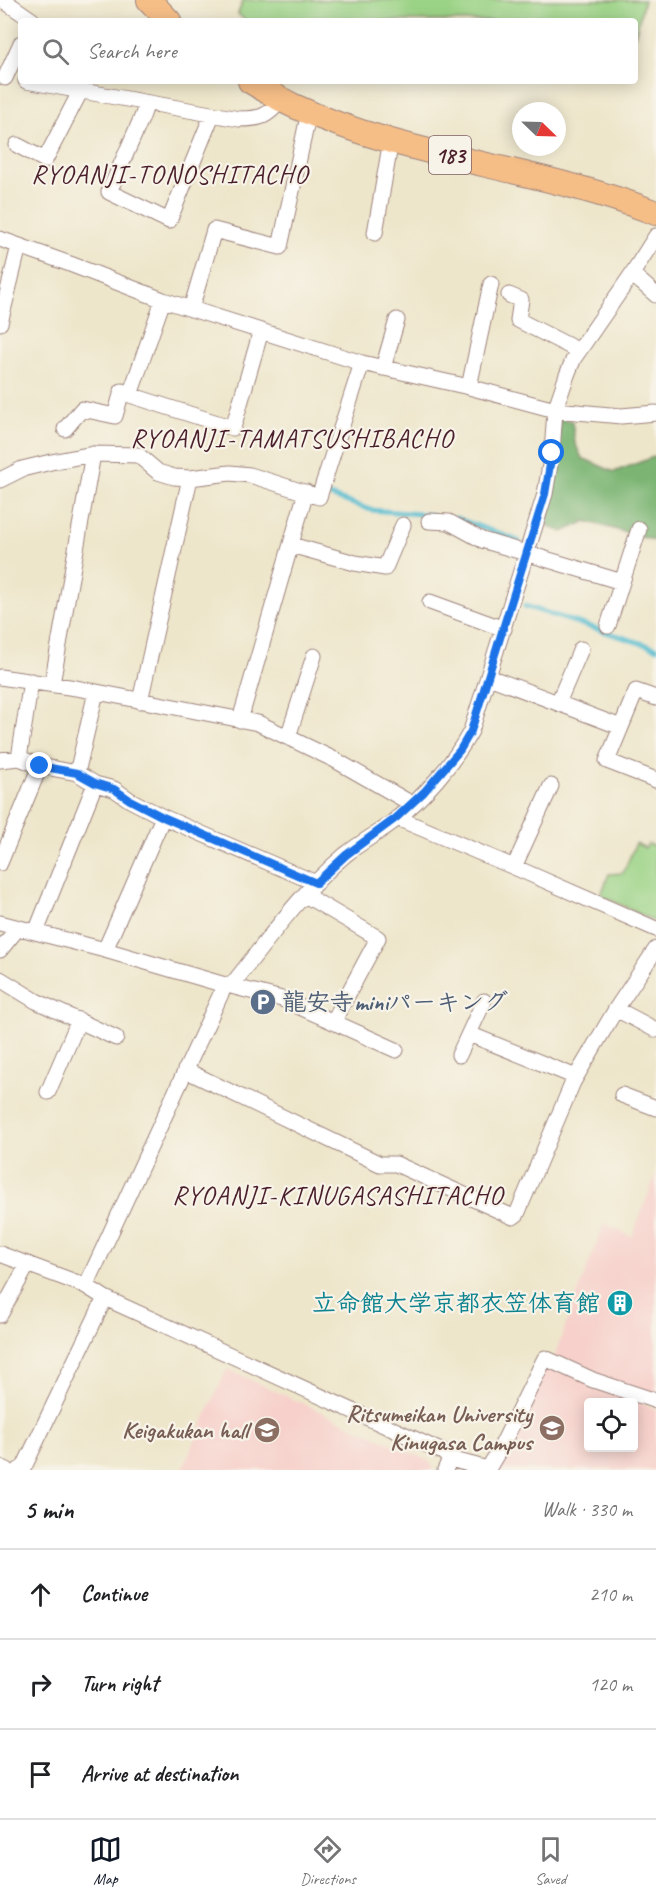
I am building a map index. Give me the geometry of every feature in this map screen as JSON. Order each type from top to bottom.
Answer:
[{"type":"main road","points":[[148,0],[166,18]]},
{"type":"main road","name":"183","points":[[255,84],[281,100],[344,126],[618,198],[656,213]]},
{"type":"street","points":[[3,0],[29,18]]},
{"type":"street","points":[[18,49],[3,77],[18,80]]},
{"type":"street","points":[[44,84],[239,119],[257,119],[270,113],[281,100]]},
{"type":"street","points":[[17,145],[45,160],[81,90]]},
{"type":"street","points":[[147,103],[109,192],[169,221],[212,115]]},
{"type":"street","points":[[191,309],[214,230],[280,247],[309,112]]},
{"type":"street","points":[[375,233],[391,140]]},
{"type":"street","points":[[86,1286],[147,1157],[184,1071],[228,986],[316,883],[346,855],[412,804],[460,750],[471,731],[545,494],[552,453],[555,410],[567,375],[579,351],[656,236]]},
{"type":"street","points":[[0,239],[163,300],[362,363],[469,387],[555,410],[621,416],[656,413]]},
{"type":"street","points":[[0,323],[19,246]]},
{"type":"street","points":[[632,274],[656,295]]},
{"type":"street","points":[[469,387],[491,284]]},
{"type":"street","points":[[509,295],[521,300],[518,320],[579,351]]},
{"type":"street","points":[[130,395],[163,300]]},
{"type":"street","points":[[383,368],[397,320]]},
{"type":"street","points":[[65,429],[82,409],[115,416],[122,392],[233,428],[261,331]]},
{"type":"street","points":[[0,480],[22,469],[93,454],[138,455],[158,472],[174,477],[230,473],[250,475],[319,497],[362,363]]},
{"type":"street","points":[[52,684],[93,454]]},
{"type":"street","points":[[140,701],[190,477]]},
{"type":"street","points":[[240,720],[306,492]]},
{"type":"street","points":[[429,521],[449,522],[482,540],[622,582]]},
{"type":"street","points":[[291,545],[355,563],[386,568],[403,525]]},
{"type":"street","points":[[608,626],[639,529]]},
{"type":"street","points":[[430,602],[504,629]]},
{"type":"street","points":[[558,703],[581,649]]},
{"type":"street","points":[[288,736],[314,656]]},
{"type":"street","points":[[0,676],[258,723],[335,760],[412,804]]},
{"type":"street","points":[[489,677],[621,727]]},
{"type":"street","points":[[19,758],[31,681]]},
{"type":"street","points":[[656,698],[636,691],[607,761],[656,780]]},
{"type":"street","points":[[77,773],[96,692]]},
{"type":"street","points":[[0,760],[19,758],[40,766],[77,773],[95,783],[114,789],[163,817],[316,883]]},
{"type":"street","points":[[0,863],[40,766]]},
{"type":"street","points":[[36,932],[95,783]]},
{"type":"street","points":[[514,867],[551,786]]},
{"type":"street","points":[[105,950],[163,817]]},
{"type":"street","points":[[396,818],[656,929]]},
{"type":"street","points":[[305,895],[378,938],[333,1023]]},
{"type":"street","points":[[0,923],[282,999],[396,1050]]},
{"type":"street","points":[[0,950],[18,928]]},
{"type":"street","points":[[184,1071],[381,1164],[396,1164],[513,1217],[517,1214],[576,1077],[616,1009],[656,950]]},
{"type":"street","points":[[0,980],[116,1038]]},
{"type":"street","points":[[459,1054],[484,1001]]},
{"type":"street","points":[[616,1009],[656,1030]]},
{"type":"street","points":[[48,1092],[79,1020]]},
{"type":"street","points":[[469,1034],[576,1077]]},
{"type":"street","points":[[622,1095],[656,1108]]},
{"type":"street","points":[[0,1254],[86,1286],[105,1298],[443,1452],[448,1464],[488,1469],[501,1448],[545,1358],[593,1380],[656,1401]]},
{"type":"street","points":[[0,1315],[28,1264]]},
{"type":"street","points":[[19,1470],[24,1467],[105,1298]]},
{"type":"street","points":[[0,1467],[7,1470]]},
{"type":"shaded area","name":"立命館大学京都衣笠体育館","points":[[656,1174],[656,1396],[628,1388],[554,1357],[604,1223],[632,1237]]},
{"type":"shaded area","name":"Ritsumeikan University Kinugasa Campus","points":[[550,1366],[629,1398],[584,1398],[584,1452],[638,1452],[638,1402],[656,1409],[656,1470],[497,1470],[543,1372]]},
{"type":"shaded area","name":"Keigakukan hall","points":[[227,1369],[429,1461],[434,1470],[182,1470]]},
{"type":"green space","points":[[243,0],[644,0],[638,25],[638,18],[243,18],[238,14]]},
{"type":"green space","points":[[560,419],[572,421],[575,443],[582,458],[614,472],[656,456],[656,541],[586,521],[563,532],[547,525]]},
{"type":"green space","points":[[636,843],[645,848],[648,844],[656,846],[656,922],[601,895],[609,874],[623,873]]},
{"type":"waterway","points":[[321,493],[371,510],[432,515]]},
{"type":"waterway","points":[[456,518],[519,541]]},
{"type":"waterway","points":[[525,606],[656,648]]},
{"type":"place","name":"龍安寺miniパーキング","points":[[263,1002]]},
{"type":"place","name":"立命館大学京都衣笠体育館","points":[[620,1303]]},
{"type":"place","name":"Ritsumeikan University Kinugasa Campus","points":[[552,1428]]},
{"type":"place","name":"Keigakukan hall","points":[[267,1430]]},
{"type":"district","name":"RYOANJI-TONOSHITACHO","points":[[170,174]]},
{"type":"district","name":"RYOANJI-TAMATSUSHIBACHO","points":[[292,438]]},
{"type":"district","name":"RYOANJI-KINUGASASHITACHO","points":[[338,1195]]},
{"type":"route","points":[[40,766],[77,773],[95,783],[114,789],[163,817],[316,883],[346,855],[375,835],[424,792],[460,750],[471,731],[528,553],[545,494],[552,453]]}]
